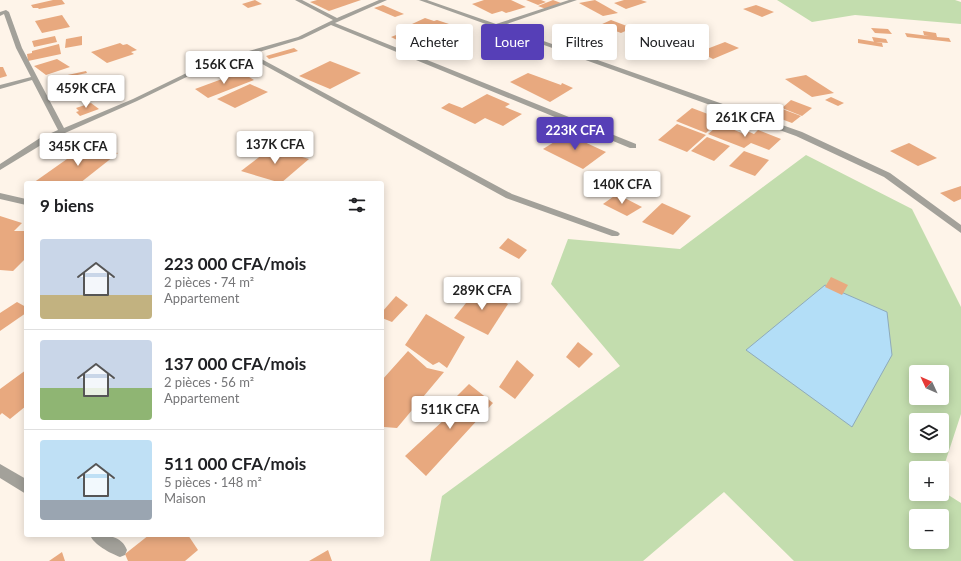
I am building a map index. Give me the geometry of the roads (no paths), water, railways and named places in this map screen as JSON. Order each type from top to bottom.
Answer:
[{"type":"street","points":[[298,0],[334,21],[633,146]]},
{"type":"street","points":[[0,168],[43,140],[136,100],[201,68],[246,53],[300,38],[334,21],[384,0]]},
{"type":"street","points":[[422,0],[490,24]]},
{"type":"street","points":[[502,24],[574,0]]},
{"type":"street","points":[[0,14],[6,12],[19,48],[62,131]]},
{"type":"street","points":[[544,43],[799,134],[887,175],[961,230]]},
{"type":"street","points":[[246,53],[509,196],[615,234]]},
{"type":"street","points":[[0,87],[34,78]]},
{"type":"street","points":[[0,196],[24,202]]},
{"type":"street","points":[[0,470],[24,486]]},
{"type":"street","points":[[100,537],[120,550]]},
{"type":"water","points":[[825,285],[887,312],[892,355],[852,427],[746,350]]}]
